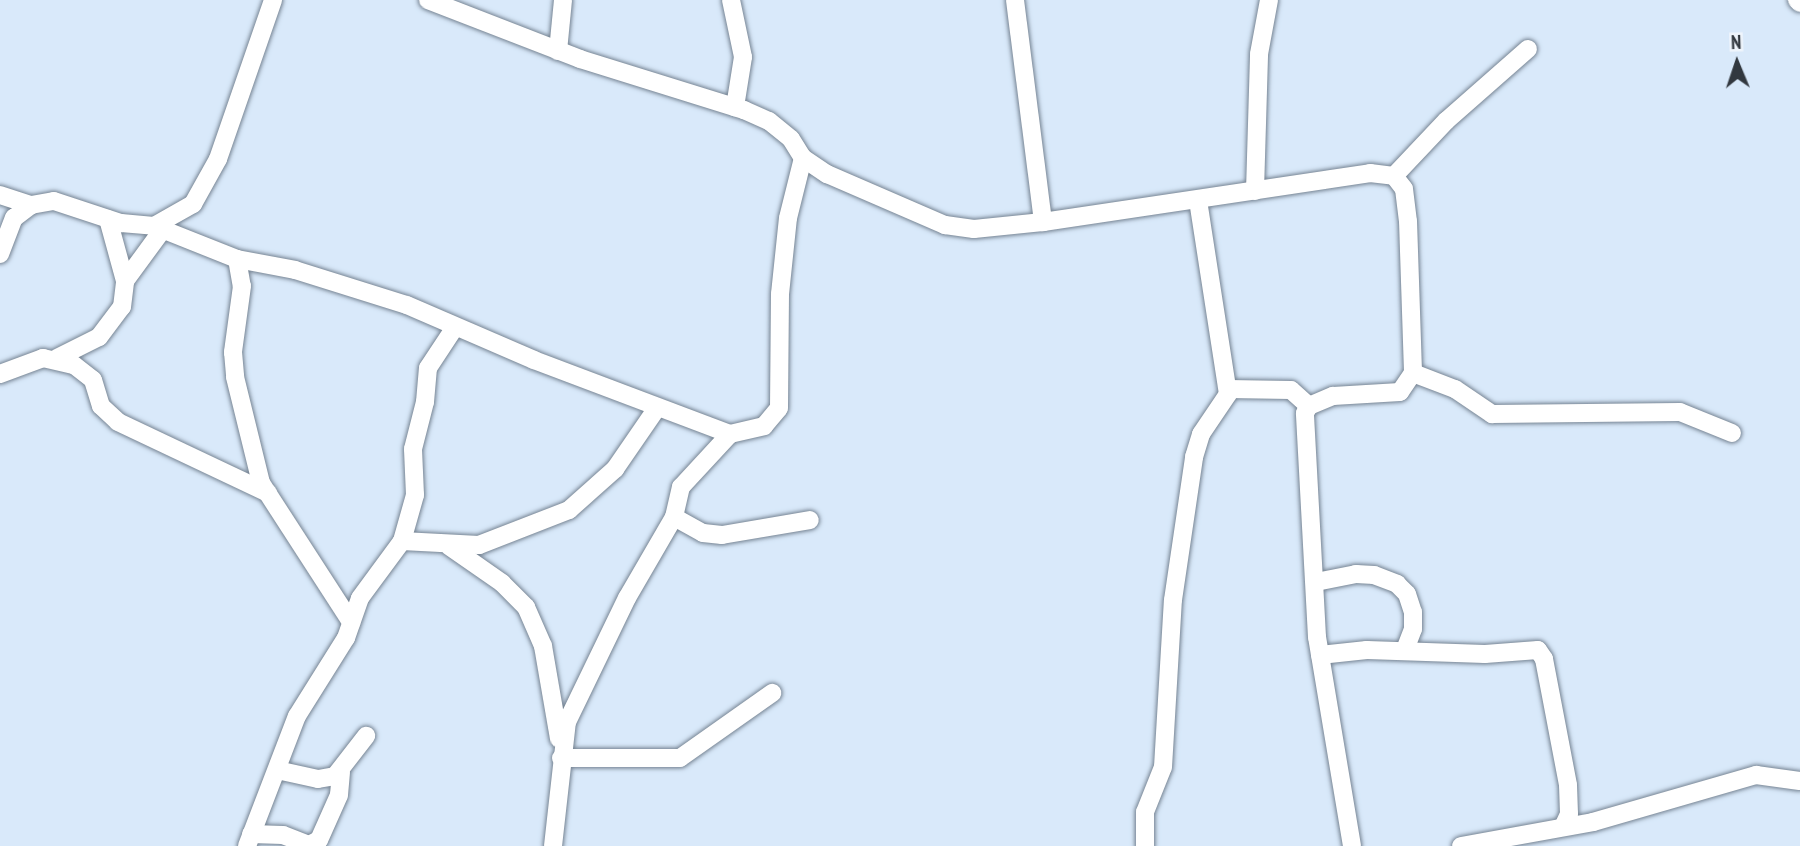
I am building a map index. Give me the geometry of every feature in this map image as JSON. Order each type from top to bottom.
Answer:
[{"type":"street","points":[[125,281],[158,228],[193,204],[204,186],[273,0]]},
{"type":"street","points":[[428,0],[558,51],[734,107],[769,121],[791,139],[803,158],[860,190],[945,225],[974,229],[1043,222],[1370,173],[1394,176],[1404,189],[1408,221],[1413,373],[1400,392],[1333,396],[1309,406],[1305,413],[1305,452],[1320,655],[1352,846]]},
{"type":"street","points":[[558,51],[564,0]]},
{"type":"street","points":[[731,0],[743,57],[734,107]]},
{"type":"street","points":[[1015,0],[1043,222]]},
{"type":"street","points":[[1255,191],[1259,54],[1269,0]]},
{"type":"street","points":[[1394,176],[1446,121],[1528,49]]},
{"type":"street","points":[[554,846],[561,755],[567,722],[580,689],[674,517],[684,483],[730,433],[771,422],[782,398],[780,294],[788,218],[803,158]]},
{"type":"street","points":[[0,195],[31,205]]},
{"type":"street","points":[[1145,846],[1145,812],[1163,767],[1174,600],[1194,457],[1201,434],[1224,404],[1228,389],[1198,200]]},
{"type":"street","points":[[0,254],[14,218],[31,205],[54,201],[108,219],[158,228],[237,259],[345,285],[657,408],[730,433]]},
{"type":"street","points":[[0,374],[31,360],[57,358],[108,328],[122,307],[125,281],[108,219]]},
{"type":"street","points":[[237,259],[242,286],[233,352],[235,377],[261,483],[351,622]]},
{"type":"street","points":[[249,840],[298,716],[346,638],[360,598],[402,541],[415,495],[412,449],[425,402],[428,368],[455,327]]},
{"type":"street","points":[[57,358],[85,371],[93,380],[101,406],[118,422],[268,493]]},
{"type":"street","points":[[1413,373],[1455,389],[1492,414],[1680,412],[1732,433]]},
{"type":"street","points":[[1228,389],[1291,390],[1309,406]]},
{"type":"street","points":[[402,541],[479,545],[569,510],[615,469],[657,408]]},
{"type":"street","points":[[674,517],[703,533],[722,536],[810,520]]},
{"type":"street","points":[[449,545],[513,592],[529,614],[543,646],[561,755]]},
{"type":"street","points":[[1316,582],[1356,574],[1374,575],[1397,584],[1407,594],[1413,612],[1413,629],[1405,650]]},
{"type":"street","points":[[1320,655],[1405,650],[1541,653],[1568,785],[1569,814],[1563,827]]},
{"type":"street","points":[[561,755],[680,758],[772,694]]},
{"type":"street","points":[[249,840],[283,835],[309,845],[319,840],[339,795],[341,772],[366,736]]},
{"type":"street","points":[[277,771],[318,779],[341,772]]},
{"type":"street","points":[[1461,846],[1563,827],[1756,775],[1800,781]]}]
